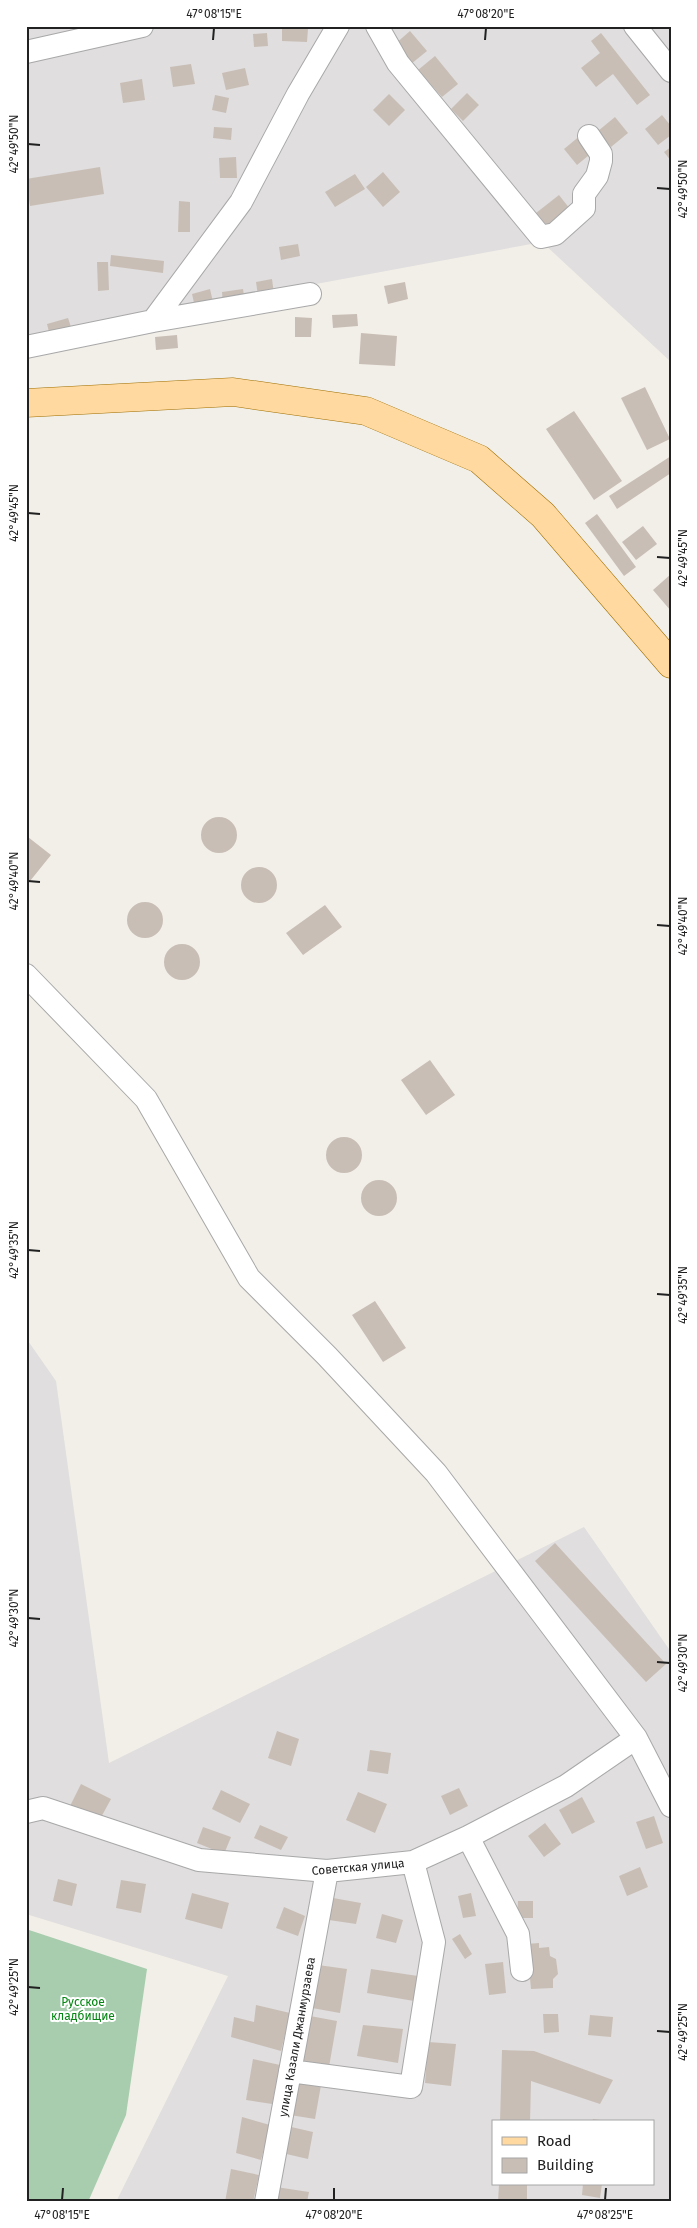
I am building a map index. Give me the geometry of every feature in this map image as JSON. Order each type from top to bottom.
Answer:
[{"type":"main road","points":[[26,403],[233,392],[366,411],[479,460],[543,515],[671,664]]},
{"type":"street","points":[[26,52],[142,26]]},
{"type":"street","points":[[153,321],[241,202],[298,94],[338,26]]},
{"type":"street","points":[[377,26],[398,63],[541,237],[555,234],[584,208],[584,194],[597,176],[601,161],[601,154],[590,136]]},
{"type":"street","points":[[635,26],[671,71]]},
{"type":"street","points":[[26,347],[153,321],[310,294]]},
{"type":"street","points":[[26,975],[146,1099],[249,1278],[327,1356],[436,1472],[636,1738],[671,1806]]},
{"type":"street","name":"Советская улица","points":[[26,1812],[43,1808],[199,1860],[327,1871],[413,1862],[468,1837],[566,1786],[636,1738]]},
{"type":"street","points":[[468,1837],[518,1934],[522,1970]]},
{"type":"street","points":[[290,2071],[411,2087],[434,1942],[413,1862]]},
{"type":"street","name":"улица Казали Джанмурзаева","points":[[266,2202],[327,1871]]},
{"type":"shaded area","points":[[26,26],[671,26],[671,362],[542,242],[26,338]]},
{"type":"shaded area","points":[[26,1338],[56,1381],[109,1763],[584,1527],[671,1652],[671,2202],[116,2202],[228,1976],[26,1914]]},
{"type":"green space","name":"Русское кладбищие","points":[[26,1929],[147,1969],[126,2115],[88,2202],[26,2202]]},
{"type":"building","points":[[282,28],[308,29],[307,42],[282,41]]},
{"type":"building","points":[[410,31],[427,51],[411,64],[394,45]]},
{"type":"building","points":[[267,33],[268,46],[254,47],[253,34]]},
{"type":"building","points":[[601,33],[650,95],[637,105],[613,74],[596,87],[581,68],[600,53],[591,41]]},
{"type":"building","points":[[435,56],[458,84],[442,97],[418,70]]},
{"type":"building","points":[[191,64],[195,84],[173,87],[170,67]]},
{"type":"building","points":[[245,68],[249,85],[226,90],[222,73]]},
{"type":"building","points":[[142,79],[145,100],[123,103],[120,83]]},
{"type":"building","points":[[467,93],[479,105],[463,121],[451,109]]},
{"type":"building","points":[[389,94],[405,110],[389,126],[373,110]]},
{"type":"building","points":[[215,95],[229,98],[226,113],[212,110]]},
{"type":"building","points":[[662,115],[671,126],[671,135],[658,145],[645,129]]},
{"type":"building","points":[[615,117],[628,133],[611,147],[598,131]]},
{"type":"building","points":[[214,127],[232,128],[231,140],[213,138]]},
{"type":"building","points":[[581,135],[594,151],[577,165],[564,149]]},
{"type":"building","points":[[671,147],[671,161],[664,152]]},
{"type":"building","points":[[236,157],[237,178],[220,178],[219,158]]},
{"type":"building","points":[[100,167],[104,194],[30,206],[26,179]]},
{"type":"building","points":[[383,172],[400,192],[383,207],[366,187]]},
{"type":"building","points":[[355,174],[365,189],[335,207],[325,192]]},
{"type":"building","points":[[559,195],[570,209],[547,226],[536,213]]},
{"type":"building","points":[[179,201],[190,202],[190,232],[178,232]]},
{"type":"building","points":[[298,244],[300,256],[281,260],[279,247]]},
{"type":"building","points":[[111,255],[164,261],[163,273],[110,266]]},
{"type":"building","points":[[97,262],[108,262],[109,290],[98,291]]},
{"type":"building","points":[[272,279],[274,294],[258,296],[256,282]]},
{"type":"building","points":[[405,282],[408,299],[388,304],[384,286]]},
{"type":"building","points":[[210,289],[213,302],[195,307],[192,294]]},
{"type":"building","points":[[243,289],[245,302],[223,305],[222,292]]},
{"type":"building","points":[[357,314],[358,326],[333,328],[332,315]]},
{"type":"building","points":[[295,317],[312,318],[311,337],[295,337]]},
{"type":"building","points":[[68,318],[71,327],[49,332],[47,324]]},
{"type":"building","points":[[361,333],[397,336],[395,366],[359,364]]},
{"type":"building","points":[[177,335],[178,348],[156,350],[155,337]]},
{"type":"building","points":[[645,387],[670,439],[647,450],[621,398]]},
{"type":"building","points":[[574,411],[622,481],[594,500],[546,429]]},
{"type":"building","points":[[671,456],[671,473],[617,509],[609,496]]},
{"type":"building","points":[[597,514],[636,567],[624,576],[585,523]]},
{"type":"building","points":[[643,526],[657,544],[636,560],[622,542]]},
{"type":"building","points":[[671,574],[671,611],[653,590]]},
{"type":"building","points":[[219,817],[232,822],[237,835],[232,848],[219,853],[206,848],[201,835],[206,822]]},
{"type":"building","points":[[28,837],[51,855],[26,886],[26,839]]},
{"type":"building","points":[[259,867],[272,872],[277,885],[272,898],[259,903],[246,898],[241,885],[246,872]]},
{"type":"building","points":[[145,902],[158,907],[163,920],[158,933],[145,938],[132,933],[127,920],[132,907]]},
{"type":"building","points":[[325,905],[342,927],[303,955],[286,933]]},
{"type":"building","points":[[182,944],[195,949],[200,962],[195,975],[182,980],[169,975],[164,962],[169,949]]},
{"type":"building","points":[[430,1060],[455,1095],[426,1115],[401,1080]]},
{"type":"building","points":[[344,1137],[357,1142],[362,1155],[357,1168],[344,1173],[331,1168],[326,1155],[331,1142]]},
{"type":"building","points":[[379,1180],[392,1185],[397,1198],[392,1211],[379,1216],[366,1211],[361,1198],[366,1185]]},
{"type":"building","points":[[375,1301],[406,1348],[383,1362],[352,1315]]},
{"type":"building","points":[[555,1543],[666,1664],[646,1682],[535,1561]]},
{"type":"building","points":[[277,1731],[299,1739],[291,1766],[268,1758]]},
{"type":"building","points":[[370,1750],[391,1753],[388,1774],[367,1771]]},
{"type":"building","points":[[81,1784],[111,1799],[99,1821],[70,1806]]},
{"type":"building","points":[[459,1788],[468,1806],[450,1815],[441,1796]]},
{"type":"building","points":[[221,1790],[250,1804],[240,1823],[212,1809]]},
{"type":"building","points":[[358,1792],[387,1804],[375,1833],[346,1820]]},
{"type":"building","points":[[582,1797],[595,1822],[572,1834],[559,1810]]},
{"type":"building","points":[[654,1816],[663,1843],[646,1849],[636,1822]]},
{"type":"building","points":[[545,1823],[561,1844],[544,1857],[528,1836]]},
{"type":"building","points":[[260,1825],[288,1837],[281,1850],[254,1838]]},
{"type":"building","points":[[203,1827],[231,1837],[224,1854],[197,1843]]},
{"type":"building","points":[[640,1867],[648,1887],[627,1896],[619,1876]]},
{"type":"building","points":[[58,1879],[77,1884],[72,1906],[53,1901]]},
{"type":"building","points":[[121,1880],[146,1884],[141,1913],[116,1908]]},
{"type":"building","points":[[192,1893],[229,1903],[222,1929],[185,1919]]},
{"type":"building","points":[[471,1893],[476,1916],[463,1918],[458,1896]]},
{"type":"building","points":[[333,1898],[361,1903],[356,1924],[329,1920]]},
{"type":"building","points":[[518,1901],[533,1901],[533,1918],[517,1918]]},
{"type":"building","points":[[284,1907],[305,1916],[298,1936],[276,1928]]},
{"type":"building","points":[[382,1914],[403,1920],[396,1943],[376,1938]]},
{"type":"building","points":[[460,1934],[472,1954],[465,1959],[452,1939]]},
{"type":"building","points":[[539,1943],[539,1948],[549,1947],[550,1956],[556,1959],[558,1974],[553,1979],[553,1988],[531,1989],[527,1944]]},
{"type":"building","points":[[503,1962],[506,1993],[489,1995],[485,1964]]},
{"type":"building","points":[[318,1965],[347,1969],[340,2013],[312,2008]]},
{"type":"building","points":[[371,1969],[418,1976],[414,2001],[367,1993]]},
{"type":"building","points":[[256,2005],[290,2013],[281,2051],[231,2037],[234,2017],[254,2022]]},
{"type":"building","points":[[543,2014],[558,2014],[559,2032],[544,2033]]},
{"type":"building","points":[[590,2015],[613,2017],[611,2037],[588,2035]]},
{"type":"building","points":[[310,2016],[337,2021],[329,2067],[302,2062]]},
{"type":"building","points":[[363,2025],[403,2029],[398,2063],[357,2056]]},
{"type":"building","points":[[428,2042],[456,2044],[451,2086],[425,2083]]},
{"type":"building","points":[[502,2050],[534,2051],[613,2080],[600,2104],[531,2081],[530,2120],[500,2120]]},
{"type":"building","points":[[253,2059],[280,2065],[272,2104],[246,2100]]},
{"type":"building","points":[[296,2080],[321,2085],[315,2119],[290,2115]]},
{"type":"building","points":[[242,2117],[270,2125],[261,2160],[236,2153]]},
{"type":"building","points":[[287,2126],[313,2132],[308,2159],[282,2153]]},
{"type":"building","points":[[231,2169],[259,2175],[253,2202],[225,2202]]},
{"type":"building","points":[[499,2186],[527,2186],[527,2202],[498,2202]]},
{"type":"building","points":[[583,2186],[602,2186],[600,2198],[582,2195]]},
{"type":"building","points":[[276,2187],[309,2192],[307,2202],[273,2202]]}]
